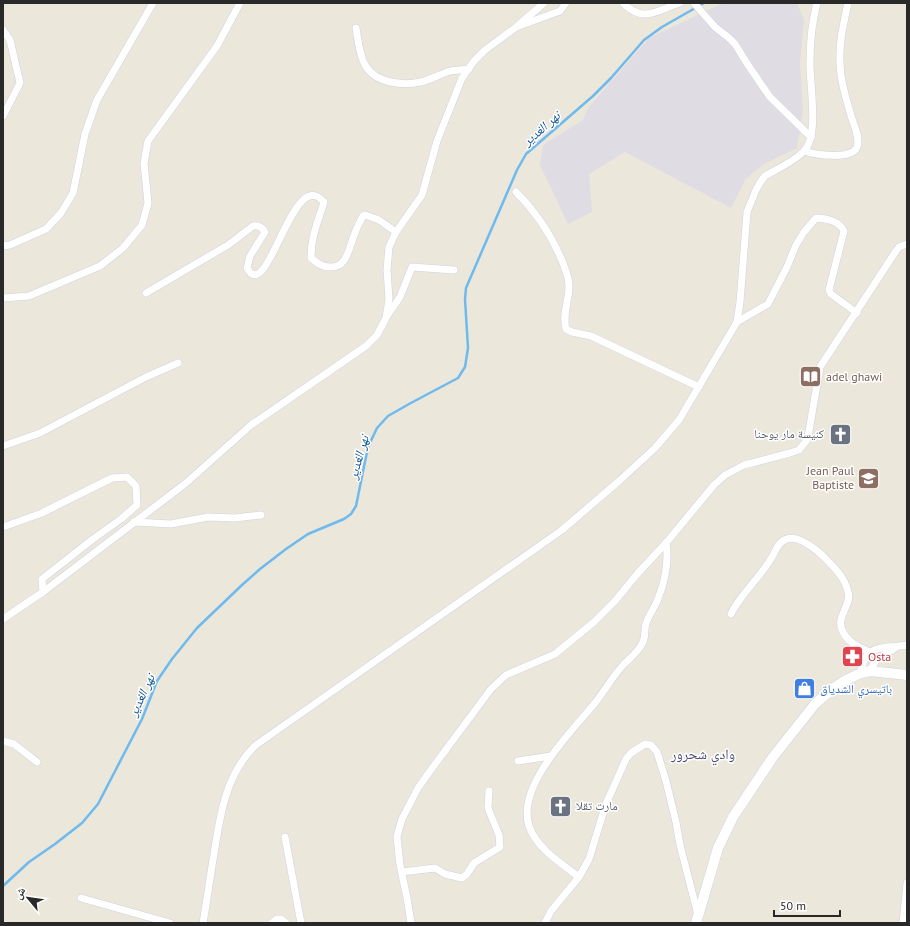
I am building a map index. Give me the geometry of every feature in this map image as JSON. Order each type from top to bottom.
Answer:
[{"type":"main road","points":[[697,920],[718,848],[737,811],[773,757],[815,704],[846,680],[866,672],[907,675]]},
{"type":"street","points":[[3,246],[10,245],[46,230],[61,213],[73,193],[85,134],[97,100],[153,3]]},
{"type":"street","points":[[3,298],[29,296],[100,266],[123,248],[142,225],[148,204],[144,163],[148,141],[217,46],[240,3]]},
{"type":"street","points":[[386,318],[389,299],[387,270],[390,247],[396,232],[422,195],[437,141],[446,115],[462,78],[485,50],[515,28],[544,3]]},
{"type":"street","points":[[515,28],[560,11],[566,3]]},
{"type":"street","points":[[623,3],[629,10],[647,15],[680,3]]},
{"type":"street","points":[[204,923],[222,807],[236,772],[246,754],[256,745],[562,530],[654,448],[679,420],[737,322],[747,212],[756,190],[765,176],[805,151],[811,137],[813,95],[810,75],[811,39],[817,3]]},
{"type":"street","points":[[805,151],[820,155],[847,154],[852,153],[857,147],[858,137],[842,86],[840,60],[840,41],[848,3]]},
{"type":"street","points":[[696,4],[715,27],[735,44],[770,97],[811,137]]},
{"type":"street","points":[[356,28],[362,59],[365,66],[370,71],[388,82],[409,84],[428,80],[450,72],[468,69]]},
{"type":"street","points":[[3,30],[10,40],[20,83],[3,116]]},
{"type":"street","points":[[516,192],[525,201],[550,235],[569,277],[569,287],[564,313],[566,329],[572,332],[591,336],[604,344],[699,387]]},
{"type":"street","points":[[146,293],[228,245],[256,225],[263,228],[265,232],[250,256],[247,268],[249,273],[258,275],[263,271],[271,257],[291,215],[306,197],[314,195],[320,197],[324,202],[311,245],[311,258],[319,265],[336,267],[343,263],[346,259],[354,234],[363,216],[365,215],[379,220],[396,232]]},
{"type":"street","points":[[737,322],[759,310],[768,304],[772,299],[796,245],[804,232],[816,218],[826,218],[842,226],[844,231],[829,290],[831,294],[857,313]]},
{"type":"street","points":[[411,923],[397,837],[409,804],[433,767],[491,689],[506,675],[555,654],[594,622],[615,601],[638,573],[666,543],[714,484],[744,465],[790,454],[800,450],[809,431],[820,367],[839,337],[857,313],[896,251],[899,247],[907,244]]},
{"type":"street","points":[[4,618],[43,592],[186,483],[251,425],[366,346],[377,335],[400,297],[412,267],[454,270]]},
{"type":"street","points":[[3,446],[40,433],[146,376],[178,363]]},
{"type":"street","points":[[3,527],[42,513],[112,478],[127,477],[136,486],[137,505],[121,519],[42,579],[43,592]]},
{"type":"street","points":[[134,522],[171,524],[208,517],[235,518],[261,515]]},
{"type":"street","points":[[731,614],[766,566],[778,545],[787,539],[793,538],[817,551],[834,567],[846,586],[849,597],[841,619],[841,628],[846,637],[853,644],[870,652]]},
{"type":"street","points":[[579,877],[545,851],[534,838],[528,825],[527,808],[537,778],[551,756],[572,728],[596,702],[624,664],[641,645],[646,636],[646,622],[658,599],[666,572],[668,554],[666,543]]},
{"type":"street","points":[[896,646],[876,660],[866,672],[862,663],[870,652],[878,649],[896,646],[907,645]]},
{"type":"street","points":[[3,741],[14,744],[37,762]]},
{"type":"street","points":[[545,923],[551,911],[579,877],[589,859],[606,804],[626,759],[630,753],[645,744],[651,745],[657,752],[666,781],[697,920]]},
{"type":"street","points":[[518,761],[551,756]]},
{"type":"street","points":[[402,872],[435,868],[445,874],[462,878],[467,874],[474,863],[498,849],[501,845],[499,835],[488,808],[489,791]]},
{"type":"street","points":[[285,837],[301,923]]},
{"type":"street","points":[[903,923],[907,883]]},
{"type":"street","points":[[81,898],[170,923]]},
{"type":"street","points":[[272,923],[277,919],[281,919],[286,923]]},
{"type":"shaded area","points":[[723,3],[797,3],[804,20],[800,62],[803,111],[797,148],[764,164],[746,179],[731,208],[625,152],[589,174],[592,212],[568,224],[540,165],[543,145],[583,120],[588,108],[649,38]]},
{"type":"waterway","name":"نهر الغدير","points":[[3,886],[29,862],[82,823],[98,804],[142,719],[157,681],[172,659],[197,628],[260,569],[286,549],[308,534],[344,519],[351,514],[356,506],[368,447],[377,428],[388,416],[458,378],[465,367],[468,348],[465,299],[466,288],[517,170],[526,154],[593,96],[644,40],[662,27],[704,3]]},
{"type":"place","name":"adel ghawi","points":[[811,377]]},
{"type":"place","name":"كنيسة مار يوحنا","points":[[840,434]]},
{"type":"place","name":"Jean Paul Baptiste","points":[[869,478]]},
{"type":"place","name":"Osta","points":[[853,657]]},
{"type":"place","name":"باتيسري الشدياق","points":[[804,689]]},
{"type":"place","name":"مارت تقلا","points":[[560,806]]},
{"type":"district","name":"وادي شحرور","points":[[703,754]]}]
